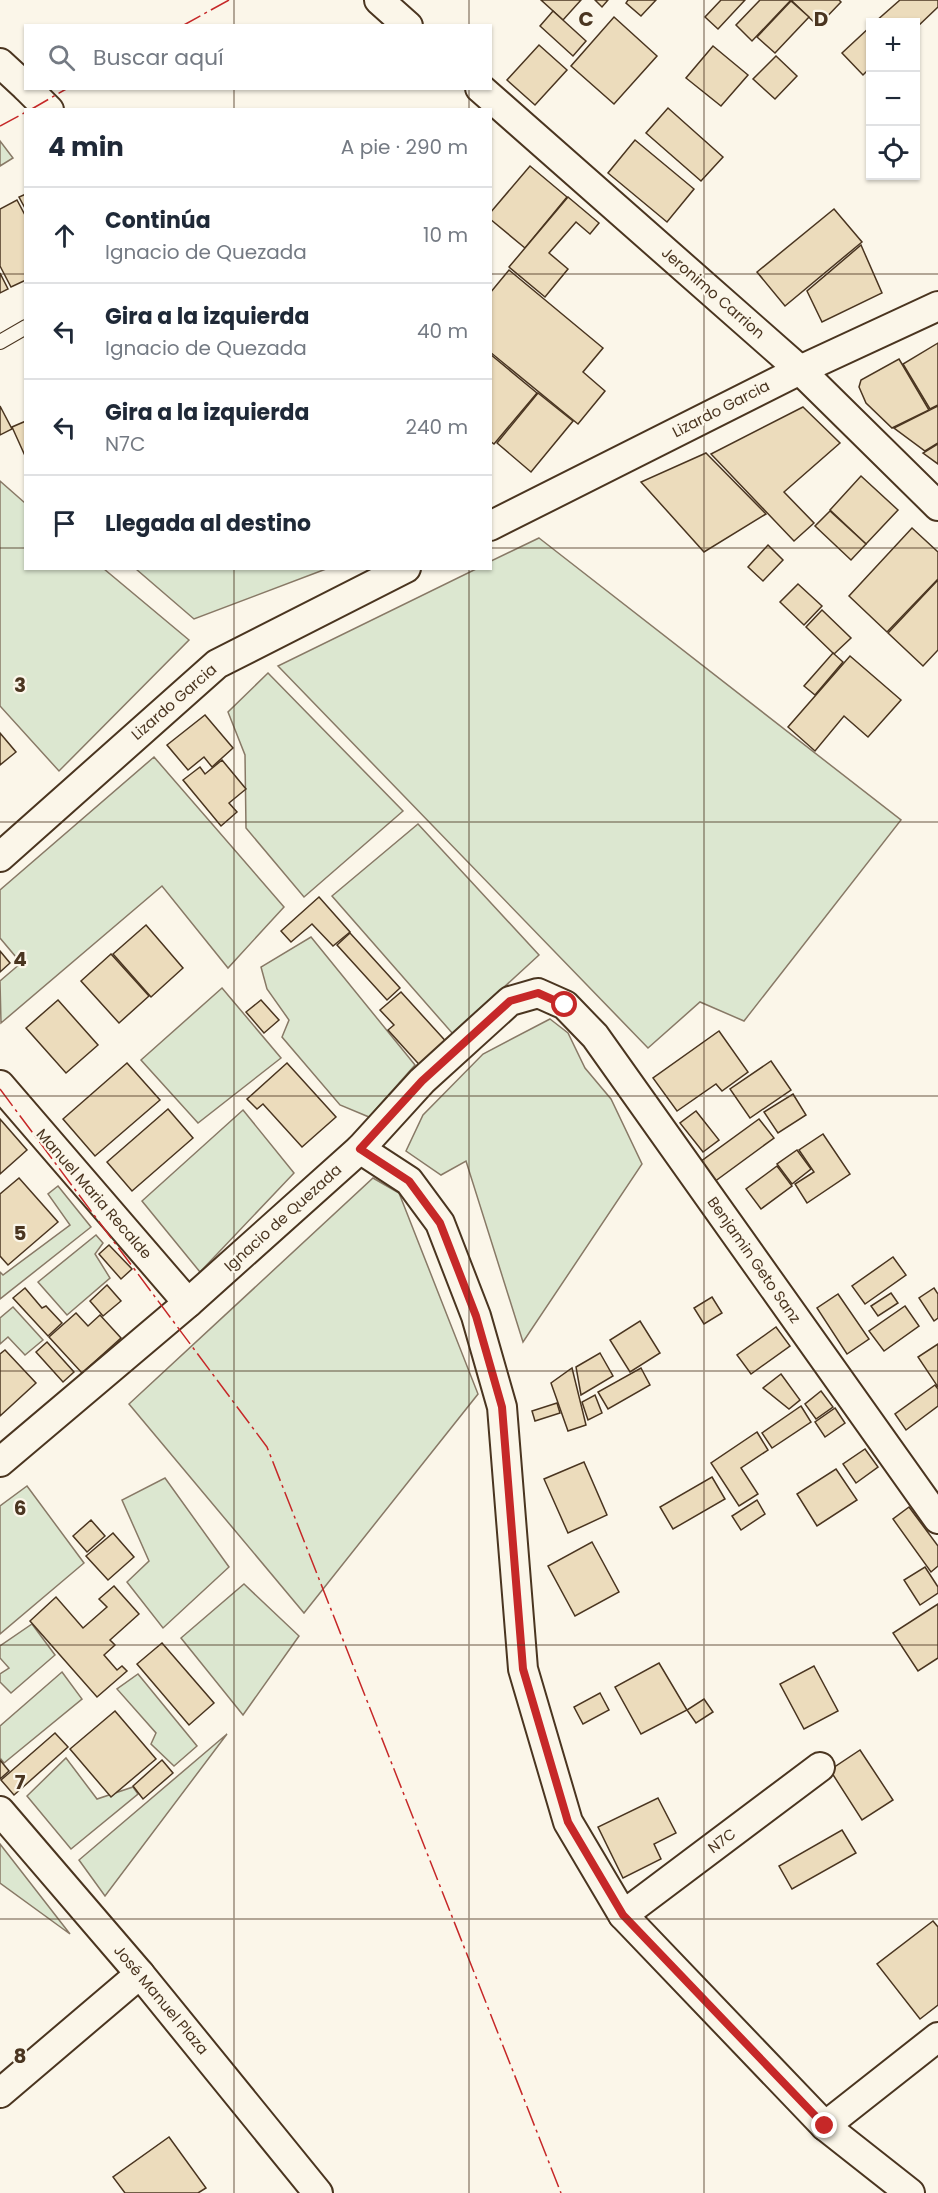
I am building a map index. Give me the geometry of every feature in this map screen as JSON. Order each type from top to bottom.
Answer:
[{"type":"street","points":[[0,63],[24,86]]},
{"type":"street","points":[[28,90],[47,108]]},
{"type":"street","name":"Jeronimo Carrion","points":[[482,90],[800,370],[938,506]]},
{"type":"street","name":"Lizardo Garcia","points":[[496,516],[938,306]]},
{"type":"street","name":"Lizardo Garcia","points":[[0,857],[217,664],[402,570]]},
{"type":"street","name":"Ignacio de Quezada","points":[[0,1462],[188,1303],[360,1149],[422,1081],[510,1001],[538,993],[565,1005]]},
{"type":"street","name":"Benjamin Geto Sanz","points":[[565,1005],[595,1036],[938,1519]]},
{"type":"street","name":"Manuel Maria Recalde","points":[[0,1085],[188,1303]]},
{"type":"street","points":[[360,1149],[409,1181],[440,1223],[476,1316],[502,1407],[523,1669],[568,1822],[623,1915],[825,2126],[910,2193]]},
{"type":"street","name":"N7C","points":[[623,1915],[820,1767]]},
{"type":"street","name":"José Manuel Plaza","points":[[0,1811],[140,1974],[318,2193]]},
{"type":"street","points":[[0,2093],[140,1974]]},
{"type":"street","points":[[825,2126],[938,2037]]},
{"type":"lane","points":[[0,342],[24,328]]},
{"type":"green space","points":[[0,141],[13,158],[0,166]]},
{"type":"green space","points":[[0,481],[24,502],[24,570],[105,570],[189,640],[59,771],[0,706]]},
{"type":"green space","points":[[539,538],[901,820],[744,1021],[700,1002],[648,1048],[278,666],[474,570],[492,570],[492,561]]},
{"type":"green space","points":[[137,570],[323,570],[194,619]]},
{"type":"green space","points":[[268,673],[403,811],[304,897],[246,828],[245,755],[228,712]]},
{"type":"green space","points":[[154,757],[284,907],[228,968],[162,886],[1,1023],[0,981],[21,963],[0,938],[0,890]]},
{"type":"green space","points":[[418,824],[539,955],[453,1034],[332,896]]},
{"type":"green space","points":[[311,937],[415,1065],[369,1117],[340,1105],[282,1037],[289,1020],[267,989],[261,967]]},
{"type":"green space","points":[[222,988],[281,1058],[198,1123],[141,1060]]},
{"type":"green space","points":[[550,1019],[568,1033],[585,1068],[611,1099],[642,1164],[523,1342],[466,1161],[441,1175],[406,1151],[423,1115],[483,1054]]},
{"type":"green space","points":[[243,1110],[294,1173],[200,1272],[142,1201]]},
{"type":"green space","points":[[373,1178],[399,1193],[478,1394],[304,1613],[129,1404]]},
{"type":"green space","points":[[58,1186],[91,1227],[0,1299],[0,1272],[3,1275],[70,1225],[48,1194]]},
{"type":"green space","points":[[96,1235],[103,1243],[95,1254],[110,1278],[67,1315],[38,1282]]},
{"type":"green space","points":[[13,1307],[43,1340],[25,1355],[8,1337],[0,1344],[0,1318]]},
{"type":"green space","points":[[165,1478],[229,1567],[163,1628],[127,1582],[149,1561],[122,1500]]},
{"type":"green space","points":[[27,1486],[84,1563],[0,1634],[0,1506]]},
{"type":"green space","points":[[244,1584],[299,1636],[243,1715],[181,1638]]},
{"type":"green space","points":[[32,1624],[55,1655],[11,1693],[0,1682],[0,1674],[9,1668],[0,1658],[0,1646]]},
{"type":"green space","points":[[62,1672],[82,1699],[4,1763],[0,1758],[0,1726]]},
{"type":"green space","points":[[138,1674],[197,1746],[174,1766],[151,1744],[156,1733],[117,1689]]},
{"type":"green space","points":[[227,1734],[105,1896],[79,1860]]},
{"type":"green space","points":[[66,1758],[97,1799],[133,1787],[138,1794],[71,1849],[27,1796]]},
{"type":"green space","points":[[0,1844],[70,1934],[0,1883]]},
{"type":"building","points":[[541,0],[581,0],[563,20]]},
{"type":"building","points":[[595,0],[608,0],[602,7]]},
{"type":"building","points":[[628,0],[656,0],[641,16],[626,3]]},
{"type":"building","points":[[721,0],[745,0],[718,29],[705,17]]},
{"type":"building","points":[[760,0],[791,0],[752,41],[736,25]]},
{"type":"building","points":[[791,0],[839,0],[841,2],[818,26]]},
{"type":"building","points":[[900,0],[938,0],[938,7],[920,24],[920,18],[880,18]]},
{"type":"building","points":[[791,1],[809,17],[775,53],[757,37]]},
{"type":"building","points":[[553,11],[586,41],[573,56],[540,26]]},
{"type":"building","points":[[614,17],[657,56],[614,104],[571,66]]},
{"type":"building","points":[[866,31],[866,72],[863,75],[842,53]]},
{"type":"building","points":[[539,45],[567,70],[535,105],[507,80]]},
{"type":"building","points":[[713,46],[748,75],[721,106],[686,78]]},
{"type":"building","points":[[776,56],[797,76],[775,99],[753,79]]},
{"type":"building","points":[[668,108],[723,157],[701,181],[646,133]]},
{"type":"building","points":[[635,140],[694,189],[667,222],[608,173]]},
{"type":"building","points":[[530,166],[567,197],[525,248],[492,221],[492,211]]},
{"type":"building","points":[[24,195],[24,206],[19,197]]},
{"type":"building","points":[[568,197],[599,223],[590,234],[576,222],[549,253],[568,269],[545,297],[509,267]]},
{"type":"building","points":[[17,200],[24,213],[24,281],[11,287],[0,266],[0,209]]},
{"type":"building","points":[[834,209],[862,242],[785,306],[757,272]]},
{"type":"building","points":[[861,245],[882,293],[822,322],[807,291]]},
{"type":"building","points":[[509,270],[603,348],[583,372],[605,391],[578,424],[492,354],[492,291]]},
{"type":"building","points":[[0,273],[8,289],[0,293]]},
{"type":"building","points":[[938,343],[938,405],[930,409],[903,364]]},
{"type":"building","points":[[492,356],[537,393],[494,444],[492,442]]},
{"type":"building","points":[[899,359],[929,410],[892,428],[866,403],[859,387],[861,380]]},
{"type":"building","points":[[538,393],[573,421],[531,472],[497,443]]},
{"type":"building","points":[[0,406],[12,429],[0,435]]},
{"type":"building","points":[[938,406],[938,443],[925,451],[894,428]]},
{"type":"building","points":[[803,407],[840,443],[784,492],[814,523],[794,541],[711,454]]},
{"type":"building","points":[[24,422],[24,454],[12,427]]},
{"type":"building","points":[[938,444],[938,464],[923,453]]},
{"type":"building","points":[[706,453],[766,514],[704,552],[641,482]]},
{"type":"building","points":[[861,476],[898,510],[866,544],[830,510]]},
{"type":"building","points":[[830,511],[866,544],[851,560],[815,526]]},
{"type":"building","points":[[912,528],[938,552],[938,579],[887,632],[849,596]]},
{"type":"building","points":[[768,545],[783,560],[763,581],[748,567]]},
{"type":"building","points":[[938,580],[938,650],[923,666],[888,633]]},
{"type":"building","points":[[798,584],[822,606],[804,625],[780,602]]},
{"type":"building","points":[[822,610],[851,638],[834,654],[806,627]]},
{"type":"building","points":[[833,653],[843,662],[815,695],[804,686]]},
{"type":"building","points":[[850,656],[901,700],[868,737],[844,716],[815,751],[788,727]]},
{"type":"building","points":[[205,715],[233,748],[212,767],[204,757],[188,770],[167,745]]},
{"type":"building","points":[[0,733],[16,752],[0,765]]},
{"type":"building","points":[[222,760],[246,789],[229,803],[237,812],[221,826],[183,780],[200,767],[205,774]]},
{"type":"building","points":[[319,897],[350,932],[333,946],[312,924],[291,942],[281,931]]},
{"type":"building","points":[[146,925],[183,968],[151,997],[113,954]]},
{"type":"building","points":[[350,933],[400,988],[387,1000],[337,945]]},
{"type":"building","points":[[0,951],[10,963],[0,972]]},
{"type":"building","points":[[111,954],[149,996],[119,1023],[81,981]]},
{"type":"building","points":[[401,992],[451,1047],[425,1071],[388,1030],[394,1025],[380,1010]]},
{"type":"building","points":[[58,1000],[98,1045],[66,1073],[26,1028]]},
{"type":"building","points":[[261,1000],[279,1020],[264,1033],[246,1012]]},
{"type":"building","points":[[719,1031],[748,1072],[722,1091],[716,1084],[677,1111],[653,1078]]},
{"type":"building","points":[[771,1061],[791,1090],[750,1118],[730,1089]]},
{"type":"building","points":[[127,1063],[160,1100],[95,1156],[63,1119]]},
{"type":"building","points":[[287,1063],[336,1117],[302,1147],[263,1104],[257,1109],[247,1099]]},
{"type":"building","points":[[793,1094],[806,1115],[778,1133],[764,1112]]},
{"type":"building","points":[[168,1109],[193,1138],[132,1191],[107,1162]]},
{"type":"building","points":[[696,1111],[719,1140],[703,1152],[680,1123]]},
{"type":"building","points":[[0,1119],[27,1150],[0,1174]]},
{"type":"building","points":[[759,1119],[774,1138],[714,1182],[700,1162]]},
{"type":"building","points":[[823,1134],[850,1174],[807,1203],[795,1184],[814,1172],[799,1150]]},
{"type":"building","points":[[797,1150],[811,1169],[792,1184],[777,1164]]},
{"type":"building","points":[[777,1166],[792,1186],[761,1209],[746,1189]]},
{"type":"building","points":[[19,1178],[58,1222],[8,1265],[0,1256],[0,1194]]},
{"type":"building","points":[[109,1245],[132,1269],[121,1279],[99,1254]]},
{"type":"building","points":[[893,1257],[906,1275],[865,1304],[852,1286]]},
{"type":"building","points":[[107,1285],[121,1301],[103,1316],[90,1301]]},
{"type":"building","points":[[25,1288],[42,1308],[46,1306],[62,1323],[48,1336],[13,1298]]},
{"type":"building","points":[[934,1288],[938,1294],[938,1318],[934,1321],[919,1298]]},
{"type":"building","points":[[891,1293],[898,1303],[878,1316],[871,1306]]},
{"type":"building","points":[[838,1294],[869,1339],[847,1354],[817,1308]]},
{"type":"building","points":[[712,1297],[722,1313],[704,1324],[694,1308]]},
{"type":"building","points":[[905,1306],[919,1326],[884,1351],[869,1331]]},
{"type":"building","points":[[76,1313],[88,1326],[100,1315],[121,1338],[82,1373],[49,1337]]},
{"type":"building","points":[[640,1321],[660,1353],[630,1372],[610,1340]]},
{"type":"building","points":[[776,1327],[790,1346],[751,1374],[737,1355]]},
{"type":"building","points":[[47,1342],[74,1372],[63,1382],[36,1352]]},
{"type":"building","points":[[938,1344],[938,1387],[918,1357]]},
{"type":"building","points":[[5,1350],[36,1383],[0,1416],[0,1354]]},
{"type":"building","points":[[600,1353],[613,1376],[581,1395],[576,1367]]},
{"type":"building","points":[[572,1368],[586,1425],[568,1431],[551,1383]]},
{"type":"building","points":[[641,1368],[650,1385],[608,1409],[598,1392]]},
{"type":"building","points":[[781,1374],[800,1400],[789,1409],[763,1388]]},
{"type":"building","points":[[935,1385],[938,1389],[938,1406],[906,1430],[895,1414]]},
{"type":"building","points":[[821,1391],[833,1407],[816,1419],[805,1404]]},
{"type":"building","points":[[595,1395],[602,1413],[588,1420],[582,1402]]},
{"type":"building","points":[[557,1403],[560,1413],[535,1421],[532,1411]]},
{"type":"building","points":[[801,1406],[811,1422],[772,1448],[762,1433]]},
{"type":"building","points":[[835,1408],[845,1423],[825,1437],[815,1422]]},
{"type":"building","points":[[757,1432],[768,1450],[741,1468],[758,1494],[739,1506],[711,1463]]},
{"type":"building","points":[[865,1449],[878,1467],[856,1483],[843,1464]]},
{"type":"building","points":[[584,1462],[607,1515],[568,1533],[544,1479]]},
{"type":"building","points":[[836,1469],[857,1500],[817,1526],[797,1494]]},
{"type":"building","points":[[712,1477],[725,1499],[673,1529],[660,1507]]},
{"type":"building","points":[[757,1500],[765,1514],[741,1530],[732,1516]]},
{"type":"building","points":[[909,1507],[938,1546],[938,1566],[931,1572],[893,1519]]},
{"type":"building","points":[[91,1520],[105,1536],[87,1552],[73,1536]]},
{"type":"building","points":[[113,1533],[134,1557],[108,1580],[86,1556]]},
{"type":"building","points":[[592,1542],[619,1592],[575,1616],[548,1566]]},
{"type":"building","points":[[925,1567],[938,1587],[938,1593],[920,1605],[904,1580]]},
{"type":"building","points":[[114,1586],[139,1614],[110,1640],[115,1645],[104,1655],[117,1670],[122,1666],[127,1671],[97,1697],[30,1621],[56,1597],[83,1628],[107,1607],[99,1599]]},
{"type":"building","points":[[938,1604],[938,1658],[918,1671],[893,1633]]},
{"type":"building","points":[[162,1643],[214,1703],[189,1725],[137,1664]]},
{"type":"building","points":[[659,1663],[687,1710],[641,1734],[615,1687]]},
{"type":"building","points":[[814,1666],[838,1711],[804,1729],[780,1684]]},
{"type":"building","points":[[600,1693],[609,1710],[583,1724],[574,1707]]},
{"type":"building","points":[[704,1699],[713,1712],[696,1723],[687,1710]]},
{"type":"building","points":[[115,1711],[156,1759],[111,1797],[70,1749]]},
{"type":"building","points":[[55,1733],[68,1747],[14,1795],[1,1780]]},
{"type":"building","points":[[860,1750],[893,1800],[862,1820],[830,1770]]},
{"type":"building","points":[[0,1760],[9,1771],[0,1779]]},
{"type":"building","points":[[162,1760],[173,1773],[143,1799],[133,1786]]},
{"type":"building","points":[[658,1798],[676,1833],[654,1844],[661,1859],[623,1878],[598,1827]]},
{"type":"building","points":[[842,1830],[856,1853],[792,1889],[779,1866]]},
{"type":"building","points":[[933,1921],[938,1927],[938,2005],[920,2019],[877,1964]]},
{"type":"building","points":[[169,2137],[206,2188],[198,2193],[125,2193],[113,2177]]},
{"type":"power","points":[[186,24],[229,0]]},
{"type":"power","points":[[33,108],[65,90]]},
{"type":"power","points":[[0,126],[24,113]]},
{"type":"power","points":[[0,1089],[267,1447],[561,2193]]},
{"type":"route","points":[[565,1005],[538,993],[510,1001],[487,1019],[422,1081],[360,1149],[409,1181],[440,1223],[476,1316],[502,1407],[523,1669],[568,1822],[623,1915],[825,2126]]}]
